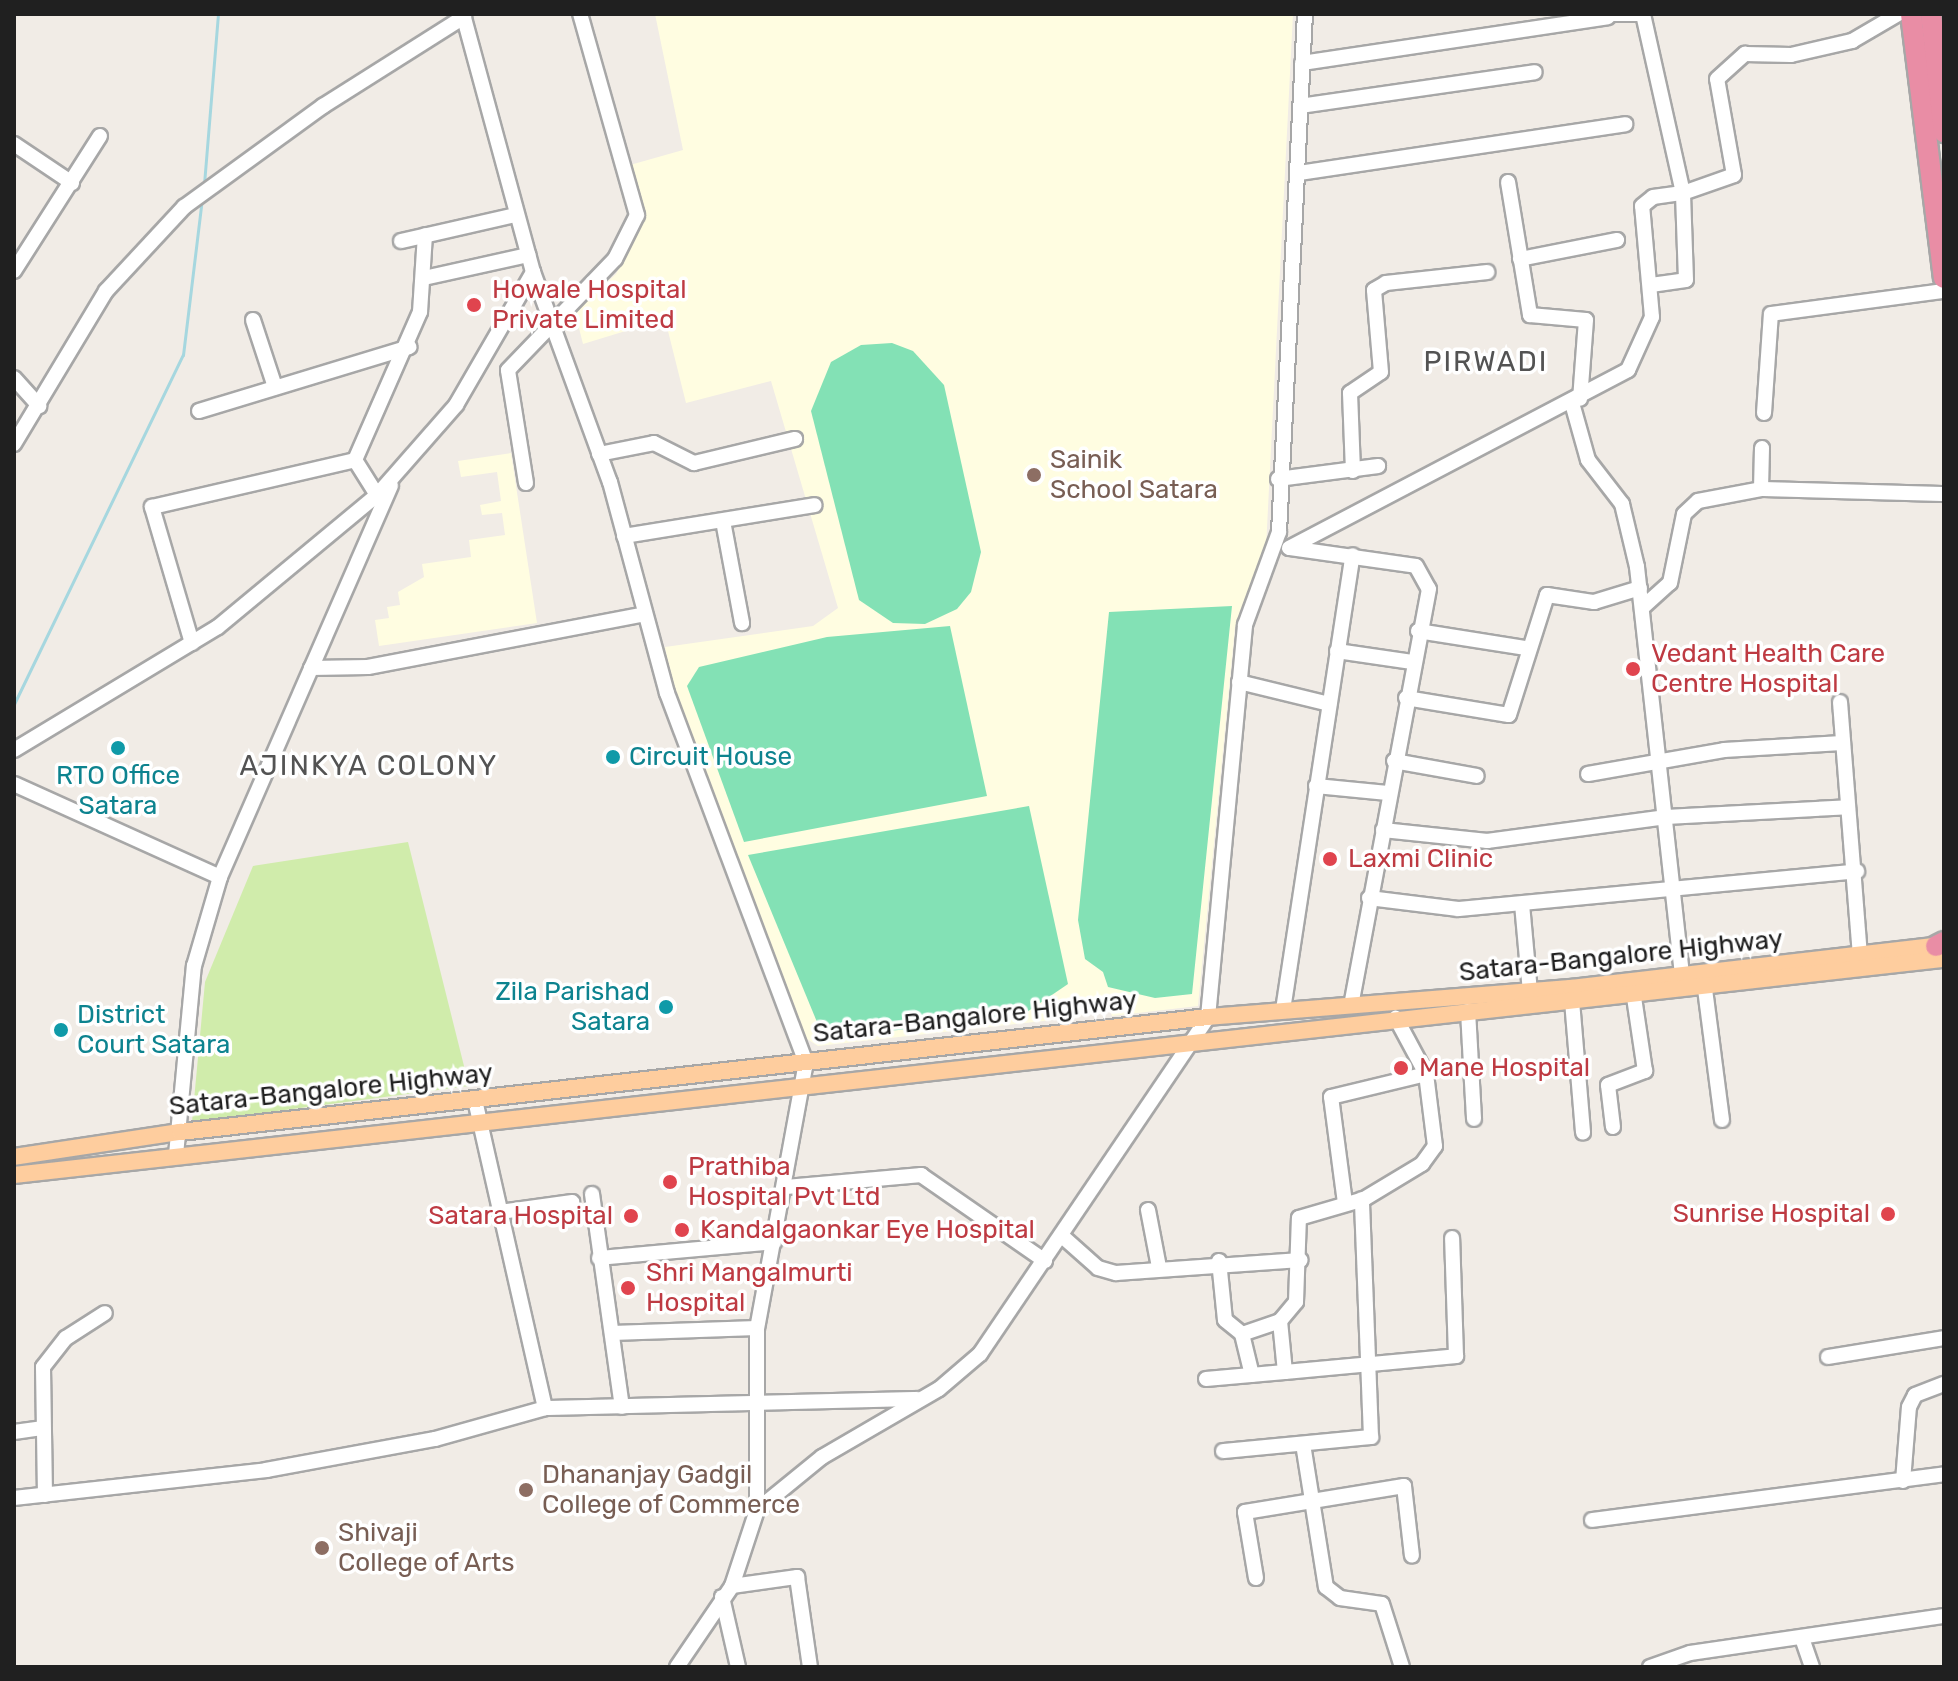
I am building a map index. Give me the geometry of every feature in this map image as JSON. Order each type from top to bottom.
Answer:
[{"type":"highway","points":[[1911,14],[1944,278]]},
{"type":"highway","points":[[1932,20],[1944,132]]},
{"type":"main road","name":"Satara-Bangalore Highway","points":[[14,1157],[180,1132],[1208,1017],[1530,992],[1682,984],[1942,948]]},
{"type":"main road","name":"Satara-Bangalore Highway","points":[[14,1175],[1194,1038],[1634,997],[1682,984],[1705,989],[1942,948]]},
{"type":"street","points":[[526,483],[508,370],[615,259],[637,215],[580,14]]},
{"type":"street","points":[[757,1510],[810,1465],[921,1398],[980,1354],[1208,1017],[1245,625],[1273,547],[1299,173],[1305,14]]},
{"type":"street","points":[[1302,63],[1608,16],[1642,14],[1683,193],[1686,280],[1651,285]]},
{"type":"street","points":[[1289,548],[1576,401],[1628,370],[1652,317],[1642,206],[1653,197],[1683,193],[1734,175],[1714,84],[1745,54],[1791,55],[1852,41],[1898,14]]},
{"type":"street","points":[[14,444],[106,291],[184,207],[464,16],[515,215],[599,454],[645,614],[701,788],[806,1062],[786,1187],[757,1328],[757,1510],[727,1592],[677,1667]]},
{"type":"street","points":[[1300,106],[1535,72]]},
{"type":"street","points":[[1299,173],[1625,124]]},
{"type":"street","points":[[14,271],[100,136]]},
{"type":"street","points":[[14,144],[72,183]]},
{"type":"street","points":[[1508,182],[1532,318],[1586,320],[1576,401],[1588,460],[1622,504],[1640,588],[1682,984]]},
{"type":"street","points":[[401,241],[515,215]]},
{"type":"street","points":[[355,460],[409,347],[424,278],[425,235]]},
{"type":"street","points":[[1520,259],[1617,240]]},
{"type":"street","points":[[424,278],[528,255]]},
{"type":"street","points":[[14,750],[192,643],[377,495],[441,428],[533,272]]},
{"type":"street","points":[[1353,471],[1350,393],[1381,372],[1374,290],[1386,283],[1487,272]]},
{"type":"street","points":[[1764,413],[1771,314],[1944,291]]},
{"type":"street","points":[[253,320],[275,387]]},
{"type":"street","points":[[199,411],[409,347]]},
{"type":"street","points":[[14,378],[39,406]]},
{"type":"street","points":[[599,454],[654,443],[694,463],[795,439]]},
{"type":"street","points":[[1761,489],[1762,448]]},
{"type":"street","points":[[355,460],[377,495]]},
{"type":"street","points":[[192,643],[152,507],[355,460]]},
{"type":"street","points":[[1278,479],[1378,466]]},
{"type":"street","points":[[176,1155],[194,966],[220,877],[394,478]]},
{"type":"street","points":[[1643,607],[1670,583],[1690,505],[1761,489],[1944,494]]},
{"type":"street","points":[[624,536],[815,505]]},
{"type":"street","points":[[723,521],[742,623]]},
{"type":"street","points":[[1273,547],[1353,555],[1423,572],[1429,589],[1412,662],[1351,1005]]},
{"type":"street","points":[[1283,1010],[1353,555]]},
{"type":"street","points":[[1406,698],[1509,715],[1525,648],[1547,595],[1594,602],[1640,588]]},
{"type":"street","points":[[311,668],[368,667],[645,614]]},
{"type":"street","points":[[1418,631],[1525,648]]},
{"type":"street","points":[[1337,651],[1412,662]]},
{"type":"street","points":[[1239,682],[1329,704]]},
{"type":"street","points":[[1840,702],[1848,807],[1857,871],[1860,958]]},
{"type":"street","points":[[1588,774],[1660,759],[1842,743]]},
{"type":"street","points":[[1394,761],[1477,776]]},
{"type":"street","points":[[14,784],[220,877]]},
{"type":"street","points":[[1316,786],[1388,793]]},
{"type":"street","points":[[1383,830],[1487,841],[1666,817],[1848,807]]},
{"type":"street","points":[[1369,898],[1435,909],[1522,904],[1857,871]]},
{"type":"street","points":[[1522,904],[1530,992]]},
{"type":"street","points":[[1705,989],[1722,1120]]},
{"type":"street","points":[[1613,1127],[1608,1085],[1645,1071],[1634,997]]},
{"type":"street","points":[[1572,1001],[1583,1133]]},
{"type":"street","points":[[1468,1011],[1474,1119]]},
{"type":"street","points":[[1242,1334],[1280,1321],[1296,1302],[1287,1259],[1299,1218],[1362,1199],[1422,1164],[1435,1146],[1426,1074],[1396,1018]]},
{"type":"street","points":[[1345,1203],[1331,1097],[1426,1074]]},
{"type":"street","points":[[475,1100],[545,1408]]},
{"type":"street","points":[[786,1187],[921,1175],[1045,1261]]},
{"type":"street","points":[[592,1194],[622,1407]]},
{"type":"street","points":[[1223,1451],[1371,1437],[1362,1199]]},
{"type":"street","points":[[500,1212],[572,1202]]},
{"type":"street","points":[[1148,1210],[1159,1267]]},
{"type":"street","points":[[1062,1236],[1098,1268],[1287,1259]]},
{"type":"street","points":[[1206,1379],[1456,1356],[1452,1238]]},
{"type":"street","points":[[599,1258],[774,1242]]},
{"type":"street","points":[[1219,1261],[1225,1320],[1242,1334],[1252,1375]]},
{"type":"street","points":[[45,1495],[43,1367],[66,1338],[105,1313]]},
{"type":"street","points":[[1280,1321],[1285,1372]]},
{"type":"street","points":[[612,1333],[757,1328]]},
{"type":"street","points":[[1828,1357],[1944,1338]]},
{"type":"street","points":[[1903,1481],[1909,1407],[1915,1395],[1944,1384]]},
{"type":"street","points":[[14,1498],[266,1470],[435,1439],[545,1408],[921,1398]]},
{"type":"street","points":[[14,1432],[42,1428]]},
{"type":"street","points":[[1303,1444],[1326,1587],[1340,1598],[1382,1604],[1402,1667]]},
{"type":"street","points":[[1592,1520],[1944,1474]]},
{"type":"street","points":[[1256,1578],[1245,1512],[1404,1486],[1412,1556]]},
{"type":"street","points":[[727,1592],[797,1577],[810,1667]]},
{"type":"street","points":[[727,1592],[738,1667]]},
{"type":"street","points":[[1650,1667],[1690,1653],[1944,1616]]},
{"type":"street","points":[[1802,1638],[1812,1667]]},
{"type":"street","points":[[688,1650],[692,1667]]},
{"type":"shaded area","name":"Sainik School Satara","points":[[655,14],[1293,14],[1266,548],[1235,627],[1198,1006],[1112,1016],[1107,1003],[1086,1006],[1080,1017],[818,1046],[807,1039],[673,686],[665,647],[813,626],[838,608],[771,381],[686,403],[665,319],[583,344],[575,312],[616,274],[644,221],[630,165],[683,150]]},
{"type":"shaded area","points":[[511,453],[537,623],[379,646],[375,620],[389,618],[387,607],[400,605],[398,592],[424,577],[422,564],[471,557],[469,540],[505,535],[502,513],[482,515],[480,505],[501,501],[497,472],[461,477],[458,461]]},
{"type":"green space","points":[[892,343],[913,351],[944,385],[981,552],[971,592],[957,609],[925,624],[893,623],[859,600],[811,411],[831,362],[861,345]]},
{"type":"green space","points":[[1232,606],[1192,994],[1155,998],[1108,987],[1103,972],[1085,959],[1078,920],[1109,612]]},
{"type":"green space","points":[[950,626],[987,796],[744,842],[687,686],[699,667],[827,637]]},
{"type":"green space","points":[[1029,806],[1068,984],[1021,1016],[846,1036],[817,1022],[748,855]]},
{"type":"green space","points":[[408,842],[469,1086],[192,1122],[205,982],[253,866]]},
{"type":"waterway","points":[[204,184],[218,14]]},
{"type":"waterway","points":[[14,704],[183,355],[202,199]]},
{"type":"place","name":"Howale Hospital Private Limited","points":[[474,305]]},
{"type":"place","name":"Sainik School Satara","points":[[1034,475]]},
{"type":"place","name":"Vedant Health Care Centre Hospital","points":[[1633,669]]},
{"type":"place","name":"RTO Office Satara","points":[[118,748]]},
{"type":"place","name":"Circuit House","points":[[613,757]]},
{"type":"place","name":"Laxmi Clinic","points":[[1330,859]]},
{"type":"place","name":"Zila Parishad Satara","points":[[666,1007]]},
{"type":"place","name":"District Court Satara","points":[[61,1030]]},
{"type":"place","name":"Mane Hospital","points":[[1401,1068]]},
{"type":"place","name":"Prathiba Hospital Pvt Ltd","points":[[670,1182]]},
{"type":"place","name":"Sunrise Hospital","points":[[1888,1214]]},
{"type":"place","name":"Satara Hospital","points":[[631,1216]]},
{"type":"place","name":"Kandalgaonkar Eye Hospital","points":[[682,1230]]},
{"type":"place","name":"Shri Mangalmurti Hospital","points":[[628,1288]]},
{"type":"place","name":"Dhananjay Gadgil College of Commerce","points":[[526,1490]]},
{"type":"place","name":"Shivaji College of Arts","points":[[322,1548]]},
{"type":"district","name":"PIRWADI","points":[[1486,362]]},
{"type":"district","name":"AJINKYA COLONY","points":[[369,766]]}]
